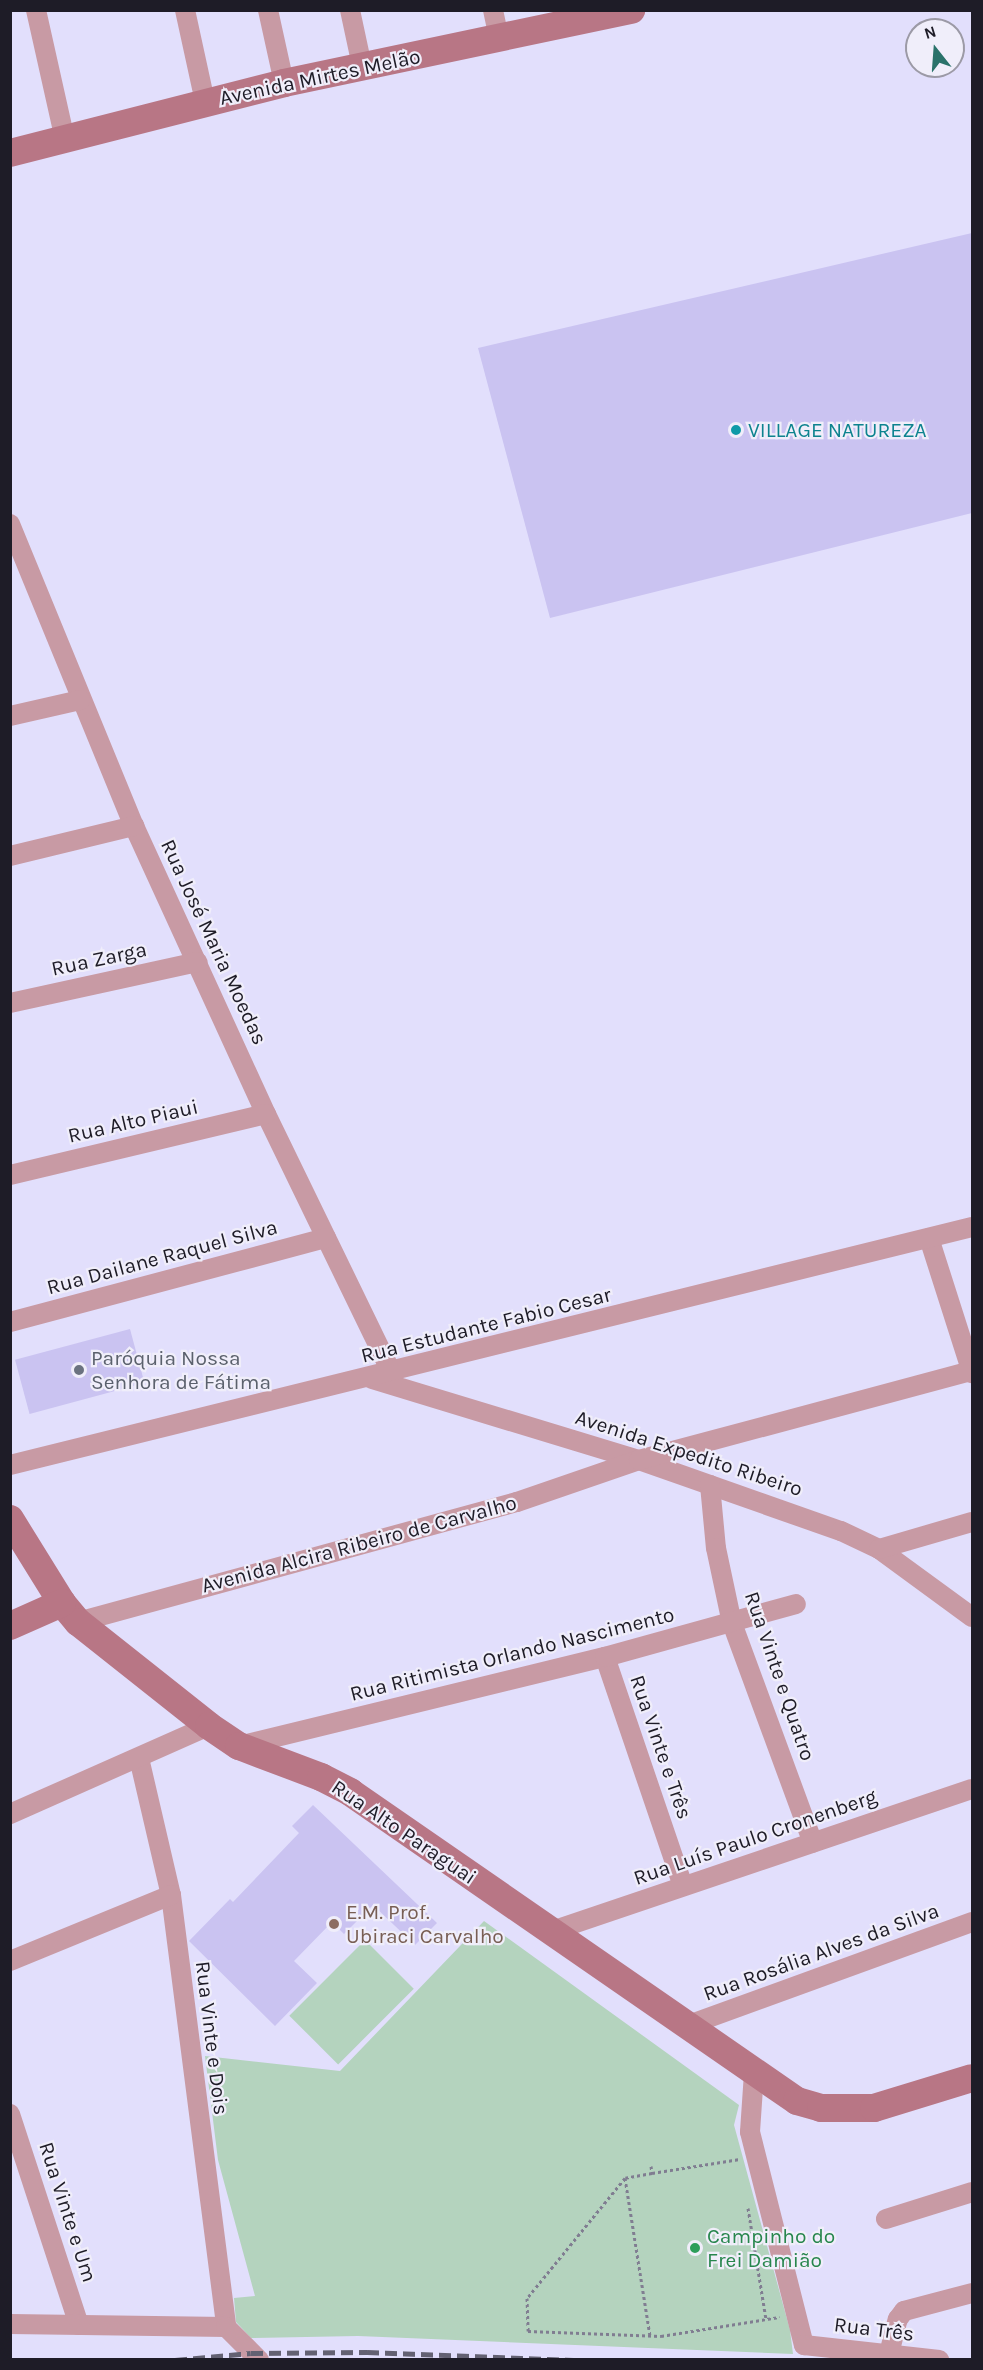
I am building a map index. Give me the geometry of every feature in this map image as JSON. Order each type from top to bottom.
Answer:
[{"type":"street","points":[[36,10],[65,140]]},
{"type":"street","points":[[185,10],[205,102]]},
{"type":"street","points":[[268,10],[284,83]]},
{"type":"street","points":[[350,10],[362,66]]},
{"type":"street","points":[[493,10],[499,39]]},
{"type":"street","name":"Avenida Mirtes Melão","points":[[10,153],[284,83],[631,10]]},
{"type":"street","name":"Rua José Maria Moedas","points":[[10,524],[20,572],[80,700],[134,826],[266,1114],[392,1373]]},
{"type":"street","points":[[10,716],[80,700]]},
{"type":"street","points":[[10,856],[134,826]]},
{"type":"street","name":"Rua Zarga","points":[[10,1003],[198,962]]},
{"type":"street","name":"Rua Alto Piaui","points":[[10,1175],[266,1114]]},
{"type":"street","name":"Rua Estudante Fabio Cesar","points":[[10,1464],[392,1373],[972,1227]]},
{"type":"street","name":"Rua Dailane Raquel Silva","points":[[10,1322],[326,1238]]},
{"type":"street","points":[[929,1238],[972,1372]]},
{"type":"street","name":"Avenida Alcira Ribeiro de Carvalho","points":[[10,1626],[518,1502],[639,1460],[972,1372]]},
{"type":"street","name":"Avenida Expedito Ribeiro","points":[[370,1378],[639,1460],[787,1510],[879,1549],[972,1617]]},
{"type":"street","name":"Rua Vinte e Quatro","points":[[710,1485],[716,1548],[732,1623],[813,1843]]},
{"type":"street","name":"Rua Alto Paraguai","points":[[10,1519],[70,1613],[209,1725],[239,1746],[321,1777],[350,1792],[797,2101],[856,2110],[893,2105],[972,2078]]},
{"type":"street","points":[[879,1549],[972,1522]]},
{"type":"street","name":"Rua Ritimista Orlando Nascimento","points":[[239,1746],[605,1657],[796,1604]]},
{"type":"street","name":"Rua Vinte e Três","points":[[605,1657],[683,1886]]},
{"type":"street","points":[[10,1814],[209,1725]]},
{"type":"street","name":"Rua Vinte e Dois","points":[[139,1758],[171,1895],[226,2327]]},
{"type":"street","name":"Rua Luís Paulo Cronenberg","points":[[552,1930],[972,1789]]},
{"type":"street","points":[[10,1961],[171,1895]]},
{"type":"street","name":"Rua Rosália Alves da Silva","points":[[686,2026],[972,1922]]},
{"type":"street","points":[[754,2073],[749,2112],[748,2158],[798,2314]]},
{"type":"street","name":"Rua Vinte e Um","points":[[10,2114],[79,2325]]},
{"type":"street","points":[[886,2219],[972,2192]]},
{"type":"street","points":[[889,2354],[897,2319],[904,2311],[972,2293]]},
{"type":"street","name":"Rua Três","points":[[798,2314],[804,2345],[939,2360]]},
{"type":"street","points":[[10,2324],[226,2327],[255,2356]]},
{"type":"path","points":[[742,2171],[748,2158]]},
{"type":"path","points":[[748,2158],[624,2178],[527,2298],[528,2331],[650,2336],[798,2314]]},
{"type":"path","points":[[651,2166],[652,2173]]},
{"type":"path","points":[[624,2178],[650,2336]]},
{"type":"path","points":[[748,2205],[766,2319]]},
{"type":"green space","points":[[484,1921],[739,2105],[734,2125],[790,2330],[793,2354],[358,2336],[251,2338],[236,2322],[234,2298],[255,2296],[218,2160],[205,2056],[340,2071]]},
{"type":"green space","points":[[365,1940],[414,1989],[338,2064],[289,2016]]},
{"type":"building","name":"VILLAGE NATUREZA","points":[[972,233],[972,513],[550,618],[478,348]]},
{"type":"building","points":[[130,1329],[144,1383],[30,1414],[15,1360]]},
{"type":"building","points":[[313,1805],[437,1923],[415,1945],[373,1905],[344,1934],[332,1922],[294,1961],[317,1983],[275,2026],[189,1941],[230,1899],[233,1902],[299,1833],[292,1826]]},
{"type":"railway","points":[[175,2360],[251,2353],[367,2352],[574,2360]]},
{"type":"place","name":"VILLAGE NATUREZA","points":[[736,430]]},
{"type":"place","name":"Paróquia Nossa Senhora de Fátima","points":[[79,1370]]},
{"type":"place","name":"E.M. Prof. Ubiraci Carvalho","points":[[334,1924]]},
{"type":"place","name":"Campinho do Frei Damião","points":[[695,2248]]}]
